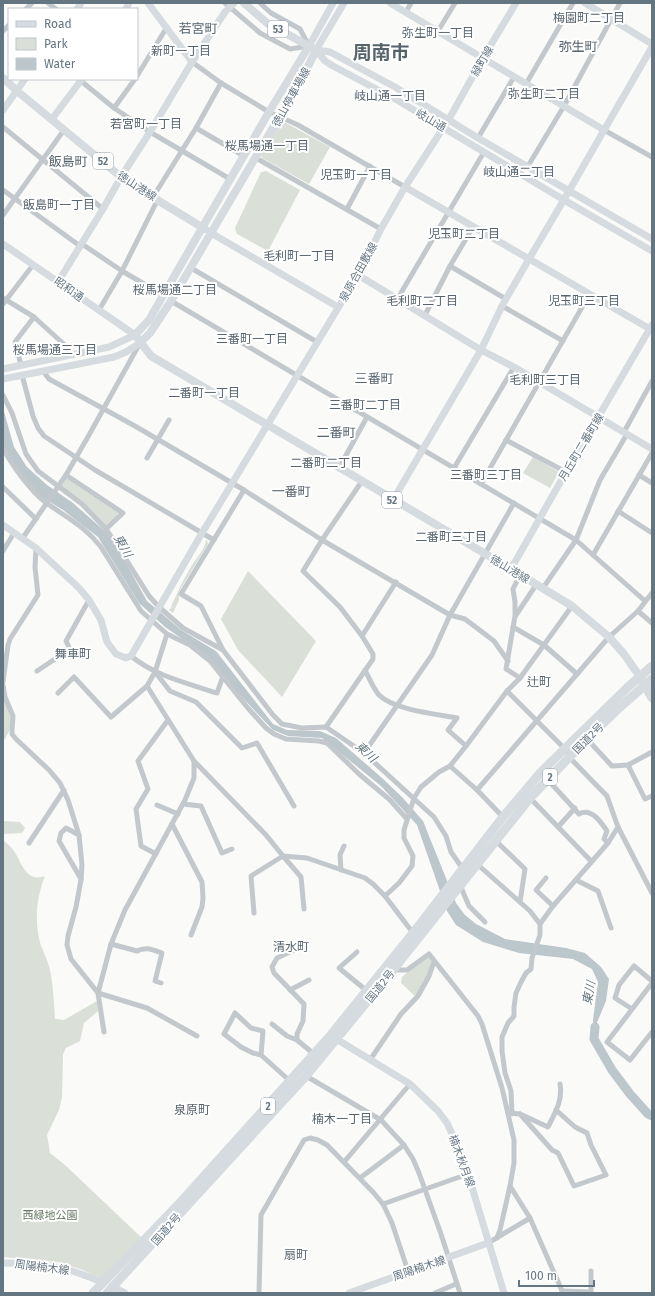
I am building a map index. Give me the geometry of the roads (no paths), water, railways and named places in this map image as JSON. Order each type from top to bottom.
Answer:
[{"type":"highway","name":"国道2号","points":[[463,868],[502,817],[541,772],[587,739],[646,680],[652,666]]},
{"type":"highway","name":"国道2号","points":[[93,1293],[178,1205],[314,1054],[333,1038],[393,970],[433,912],[457,882],[477,864],[530,798],[548,780],[567,753],[646,680]]},
{"type":"highway","points":[[646,680],[652,698]]},
{"type":"highway","name":"2","points":[[457,882],[463,868]]},
{"type":"highway","name":"国道2号","points":[[109,1290],[306,1076],[367,991],[413,933],[433,912]]},
{"type":"main road","name":"53","points":[[244,3],[267,22],[285,34],[313,48]]},
{"type":"main road","name":"徳山停車場線","points":[[202,227],[269,112],[313,48]]},
{"type":"main road","name":"徳山停車場線","points":[[211,232],[280,117],[313,48]]},
{"type":"main road","name":"徳山港線","points":[[3,78],[16,91],[121,177],[211,232]]},
{"type":"main road","points":[[134,335],[149,320],[202,227]]},
{"type":"main road","points":[[140,343],[150,333],[171,301],[211,232]]},
{"type":"main road","name":"徳山港線","points":[[134,335],[151,356],[572,606],[609,637],[646,680]]},
{"type":"street","points":[[148,3],[192,62],[221,83],[269,112],[298,125],[370,166],[589,295],[651,328]]},
{"type":"street","points":[[260,3],[272,13],[300,29],[313,48]]},
{"type":"street","points":[[313,48],[333,3]]},
{"type":"street","points":[[313,48],[344,3]]},
{"type":"street","points":[[390,3],[652,158]]},
{"type":"street","points":[[406,12],[411,3]]},
{"type":"street","points":[[438,31],[454,3]]},
{"type":"street","name":"緑町線","points":[[449,119],[516,3]]},
{"type":"street","points":[[526,84],[572,3]]},
{"type":"street","points":[[585,3],[652,44]]},
{"type":"street","points":[[528,166],[564,106],[620,3]]},
{"type":"street","points":[[58,282],[104,209],[121,177],[229,5],[260,33],[290,49],[313,48]]},
{"type":"street","points":[[138,74],[167,27]]},
{"type":"street","points":[[393,500],[481,350],[502,306],[652,47]]},
{"type":"street","name":"岐山通","points":[[313,48],[330,52],[395,87],[569,191],[651,235]]},
{"type":"street","name":"岐山通","points":[[313,48],[329,64],[444,128],[652,251]]},
{"type":"street","points":[[478,138],[514,77]]},
{"type":"street","points":[[3,110],[25,80]]},
{"type":"street","points":[[52,119],[81,80],[114,108],[150,132],[230,179]]},
{"type":"street","points":[[114,108],[132,80]]},
{"type":"street","points":[[99,310],[122,271],[156,198],[221,83]]},
{"type":"street","name":"泉原合田敷線","points":[[131,656],[296,375],[358,275],[381,229],[405,187],[449,119]]},
{"type":"street","points":[[3,127],[104,209]]},
{"type":"street","points":[[196,128],[244,156]]},
{"type":"street","points":[[3,216],[64,130]]},
{"type":"street","points":[[398,298],[484,152]]},
{"type":"street","points":[[256,158],[381,229]]},
{"type":"street","points":[[347,209],[370,166]]},
{"type":"street","points":[[3,190],[81,245],[163,295]]},
{"type":"street","points":[[425,315],[450,266],[473,226]]},
{"type":"street","name":"徳山港線","points":[[211,232],[338,307]]},
{"type":"street","name":"昭和通","points":[[3,244],[134,335]]},
{"type":"street","points":[[33,265],[4,300],[34,317],[67,347],[69,355]]},
{"type":"street","points":[[450,266],[506,300]]},
{"type":"street","points":[[191,268],[317,342]]},
{"type":"street","points":[[358,275],[481,350],[652,449]]},
{"type":"street","points":[[481,484],[589,295]]},
{"type":"street","points":[[171,301],[576,540],[645,601]]},
{"type":"street","points":[[502,306],[562,341]]},
{"type":"street","points":[[21,365],[15,342],[34,317]]},
{"type":"street","name":"月丘町二番町線","points":[[511,569],[651,328]]},
{"type":"street","points":[[3,369],[109,347],[134,335]]},
{"type":"street","points":[[3,379],[114,356],[126,352],[140,343]]},
{"type":"street","points":[[22,539],[66,475],[140,343]]},
{"type":"street","points":[[454,468],[514,368]]},
{"type":"street","points":[[43,371],[49,379],[158,439],[244,490],[322,540],[450,615],[465,619],[494,641],[508,661]]},
{"type":"street","points":[[22,375],[33,416],[38,428],[44,436],[76,458],[214,540]]},
{"type":"street","points":[[515,616],[576,540],[600,480],[652,381]]},
{"type":"street","points":[[3,395],[12,413],[26,454],[38,471],[82,504],[106,529],[148,596],[159,607],[182,628],[223,650]]},
{"type":"street","points":[[339,468],[367,417]]},
{"type":"street","points":[[147,458],[169,420]]},
{"type":"street","points":[[506,440],[566,472]]},
{"type":"street","points":[[3,447],[5,453],[16,468],[42,500],[62,512],[94,537],[141,611],[167,634],[190,645],[204,655],[266,728],[274,734],[286,739],[319,741],[327,743],[359,774],[389,799],[407,819]]},
{"type":"street","points":[[593,555],[652,453]]},
{"type":"street","points":[[66,475],[123,512],[106,529]]},
{"type":"street","points":[[639,475],[652,483]]},
{"type":"street","points":[[326,727],[365,670],[372,659],[373,654],[362,636],[340,608],[303,571],[362,481]]},
{"type":"street","points":[[3,488],[36,519]]},
{"type":"street","points":[[244,490],[181,594],[201,606],[223,650],[273,715],[282,724],[302,728],[326,727],[364,753],[434,817],[446,836],[451,852],[463,868]]},
{"type":"street","points":[[364,753],[432,655],[450,615],[514,503]]},
{"type":"street","points":[[618,511],[652,533]]},
{"type":"street","points":[[3,524],[36,548],[79,588],[89,600],[101,620],[107,642],[116,654],[126,658],[131,656],[140,664],[155,672],[217,693],[222,676]]},
{"type":"street","points":[[3,551],[14,533]]},
{"type":"street","points":[[36,548],[35,567],[38,596],[10,639],[3,684],[5,697],[13,716],[12,734],[49,770],[60,783],[64,790],[79,835],[82,865],[81,880],[67,945],[71,959],[98,993],[147,1008],[196,1036]]},
{"type":"street","points":[[520,575],[513,589],[515,616],[506,669],[520,678]]},
{"type":"street","points":[[362,636],[396,582]]},
{"type":"street","points":[[477,790],[609,637],[638,611],[652,593]]},
{"type":"street","points":[[37,671],[70,648],[66,641],[89,600]]},
{"type":"street","points":[[385,896],[399,883],[412,866],[413,856],[404,838],[404,830],[414,798],[421,787],[439,772],[450,766],[507,691],[520,678],[572,606]]},
{"type":"street","points":[[638,611],[652,623]]},
{"type":"street","points":[[513,627],[544,645],[577,674]]},
{"type":"street","points":[[58,693],[74,676],[111,717],[147,686],[155,672],[167,634]]},
{"type":"street","points":[[365,670],[379,694],[386,700],[397,705],[457,718],[448,730],[466,746]]},
{"type":"street","points":[[155,672],[170,691],[196,702],[242,748],[257,743],[294,806]]},
{"type":"street","points":[[147,686],[194,761],[266,836],[301,877],[304,909]]},
{"type":"street","points":[[507,691],[607,796],[618,827],[652,893]]},
{"type":"street","points":[[156,854],[141,846],[136,809],[148,789],[138,761],[168,720]]},
{"type":"street","points":[[587,739],[612,766],[628,764],[652,752]]},
{"type":"street","points":[[104,1032],[98,993],[111,944],[125,910],[183,804],[194,778],[194,761]]},
{"type":"street","points":[[628,764],[645,799],[652,796]]},
{"type":"street","points":[[450,766],[477,790],[502,817]]},
{"type":"street","points":[[548,780],[579,814],[583,811],[592,814],[600,821],[607,831],[604,839],[608,843]]},
{"type":"street","points":[[29,843],[64,790]]},
{"type":"street","points":[[530,798],[591,861]]},
{"type":"street","points":[[183,804],[201,806],[222,853],[232,849]]},
{"type":"street","points":[[157,805],[178,814]]},
{"type":"street","points":[[558,827],[575,808]]},
{"type":"street","points":[[172,824],[202,882],[202,907],[191,935]]},
{"type":"street","points":[[510,1113],[511,1092],[505,1073],[502,1038],[508,1023],[514,1016],[516,993],[526,973],[531,969],[532,958],[540,935],[540,924],[553,906],[608,843],[618,827]]},
{"type":"street","points":[[79,835],[66,828],[61,833],[59,841],[81,880]]},
{"type":"street","points":[[496,841],[525,869],[520,902]]},
{"type":"street","points":[[341,870],[340,855],[344,846]]},
{"type":"street","points":[[254,913],[252,876],[284,856],[307,858],[365,878],[374,884],[413,933]]},
{"type":"street","points":[[477,864],[530,911],[540,924]]},
{"type":"street","points":[[546,878],[536,890],[553,906]]},
{"type":"street","points":[[576,880],[598,891],[611,928]]},
{"type":"street","points":[[457,882],[469,906],[485,922]]},
{"type":"street","points":[[111,944],[137,951],[147,948],[162,953],[155,981],[161,983]]},
{"type":"street","points":[[298,1040],[297,1034],[303,1020],[304,1004],[274,973],[272,967],[277,958],[303,946]]},
{"type":"street","points":[[357,952],[339,968],[367,991]]},
{"type":"street","points":[[393,970],[407,970],[428,954],[478,1016],[510,1113],[514,1140],[514,1163],[497,1238]]},
{"type":"street","points":[[370,1060],[401,1014],[418,996],[429,976],[434,962]]},
{"type":"street","points":[[632,1009],[615,998],[619,985],[634,966],[652,982],[632,1009],[607,1042],[630,1060],[652,1032]]},
{"type":"street","points":[[290,990],[309,980]]},
{"type":"street","points":[[261,1056],[263,1031],[251,1028],[235,1013],[224,1034],[241,1047],[261,1056],[290,1081]]},
{"type":"street","points":[[272,1024],[287,1036],[298,1040],[314,1054]]},
{"type":"street","name":"楠木秋月線","points":[[333,1038],[410,1084],[438,1111],[447,1123],[468,1174],[504,1293]]},
{"type":"street","points":[[306,1076],[381,1120],[404,1145],[413,1159],[441,1234],[460,1293]]},
{"type":"street","points":[[344,1162],[410,1084]]},
{"type":"street","points":[[510,1113],[520,1114],[548,1127],[556,1110],[561,1091],[560,1084]]},
{"type":"street","points":[[520,1114],[552,1150],[558,1153],[574,1186],[606,1175],[591,1146],[587,1133],[574,1127],[556,1110]]},
{"type":"street","points":[[259,1293],[261,1215],[304,1140],[310,1138],[327,1145],[374,1192],[383,1204],[392,1223],[408,1271]]},
{"type":"street","points":[[360,1178],[404,1145]]},
{"type":"street","points":[[383,1204],[468,1174]]},
{"type":"street","points":[[510,1186],[530,1218],[563,1292],[591,1292],[591,1271]]},
{"type":"street","points":[[488,1243],[530,1218]]},
{"type":"street","name":"周陽楠木線","points":[[350,1293],[488,1243]]},
{"type":"street","name":"周陽楠木線","points":[[3,1263],[30,1264],[62,1268],[80,1273],[102,1283]]},
{"type":"street","points":[[435,1293],[456,1284]]},
{"type":"street","points":[[109,1290],[125,1293]]},
{"type":"water","points":[[3,408],[14,447],[27,467],[47,485],[73,503],[107,533],[147,601],[181,630],[216,651],[273,724],[287,730],[320,731],[336,738],[403,798],[423,821],[456,903],[465,915],[476,924],[505,939],[566,948],[585,953],[601,967],[609,979],[606,1001],[596,1025],[594,1039],[593,1020],[598,982],[592,969],[573,959],[519,953],[483,942],[456,925],[447,911],[417,825],[381,786],[322,738],[288,736],[273,730],[239,694],[210,658],[165,627],[139,603],[98,537],[63,510],[42,497],[19,472],[5,450],[3,439]]},
{"type":"waterway","name":"東川","points":[[595,1027],[594,1039],[612,1070],[630,1094],[648,1114],[652,1116]]},
{"type":"district","name":"梅園町二丁目","points":[[589,18]]},
{"type":"district","name":"若宮町","points":[[198,28]]},
{"type":"district","name":"弥生町一丁目","points":[[438,33]]},
{"type":"district","name":"弥生町","points":[[578,46]]},
{"type":"district","name":"新町一丁目","points":[[181,51]]},
{"type":"district","name":"周南市","points":[[381,52]]},
{"type":"district","name":"弥生町二丁目","points":[[544,94]]},
{"type":"district","name":"岐山通一丁目","points":[[390,96]]},
{"type":"district","name":"若宮町一丁目","points":[[146,124]]},
{"type":"district","name":"桜馬場通一丁目","points":[[267,146]]},
{"type":"district","name":"飯島町","points":[[68,161]]},
{"type":"district","name":"岐山通二丁目","points":[[519,172]]},
{"type":"district","name":"児玉町一丁目","points":[[356,175]]},
{"type":"district","name":"飯島町一丁目","points":[[59,205]]},
{"type":"district","name":"児玉町二丁目","points":[[464,234]]},
{"type":"district","name":"毛利町一丁目","points":[[299,256]]},
{"type":"district","name":"桜馬場通二丁目","points":[[175,290]]},
{"type":"district","name":"毛利町二丁目","points":[[422,301]]},
{"type":"district","name":"児玉町三丁目","points":[[584,301]]},
{"type":"district","name":"三番町一丁目","points":[[252,339]]},
{"type":"district","name":"桜馬場通三丁目","points":[[55,350]]},
{"type":"district","name":"三番町","points":[[374,378]]},
{"type":"district","name":"毛利町三丁目","points":[[545,380]]},
{"type":"district","name":"二番町一丁目","points":[[204,393]]},
{"type":"district","name":"三番町二丁目","points":[[365,405]]},
{"type":"district","name":"二番町","points":[[336,432]]},
{"type":"district","name":"二番町二丁目","points":[[326,463]]},
{"type":"district","name":"三番町三丁目","points":[[486,475]]},
{"type":"district","name":"一番町","points":[[291,491]]},
{"type":"district","name":"二番町三丁目","points":[[451,537]]},
{"type":"district","name":"舞車町","points":[[73,654]]},
{"type":"district","name":"辻町","points":[[539,682]]},
{"type":"district","name":"清水町","points":[[291,947]]},
{"type":"district","name":"泉原町","points":[[192,1110]]},
{"type":"district","name":"楠木一丁目","points":[[342,1119]]},
{"type":"district","name":"扇町","points":[[296,1255]]},
{"type":"park label","name":"西緑地公園","points":[[50,1215]]}]
